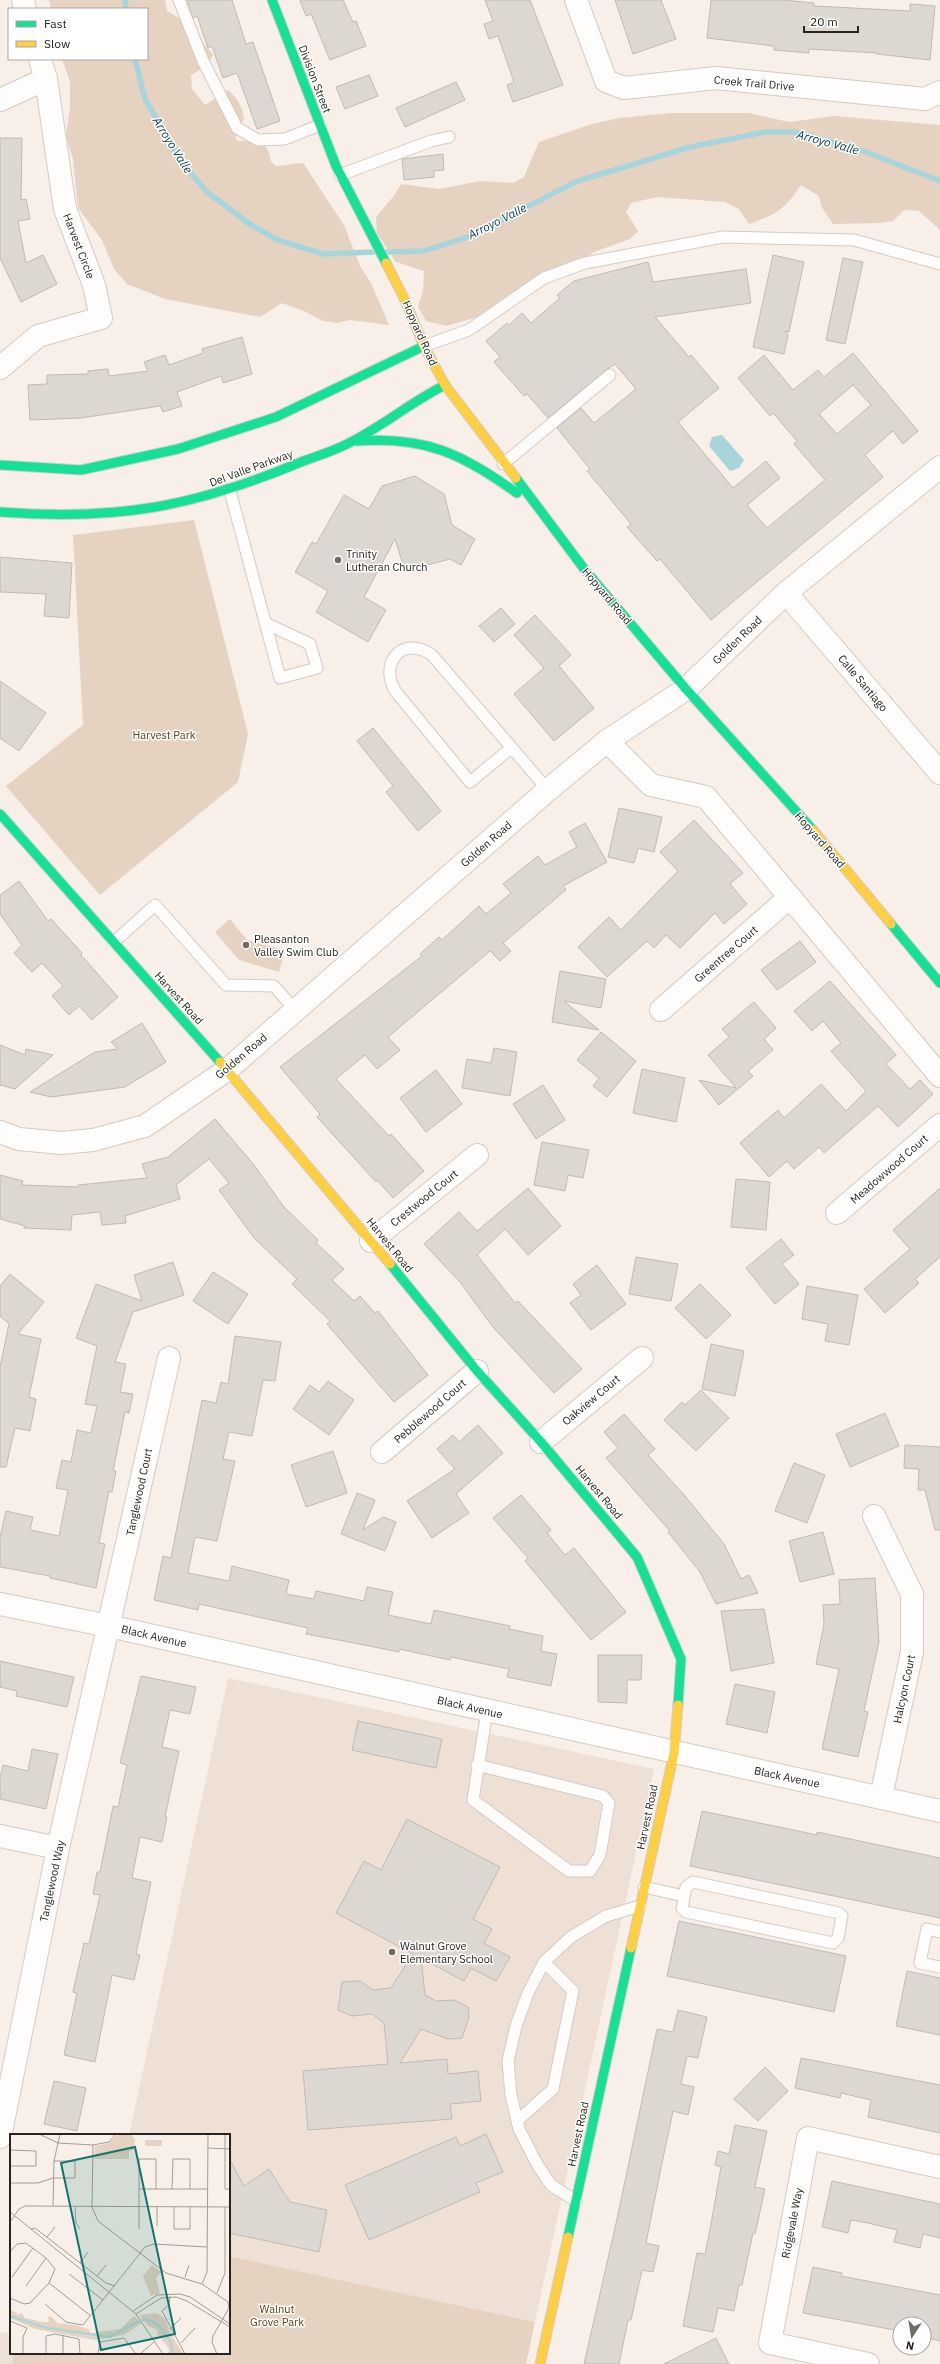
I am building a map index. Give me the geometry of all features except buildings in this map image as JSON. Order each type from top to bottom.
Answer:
[{"type":"street","name":"Division Street","points":[[272,0],[338,171]]},
{"type":"street","name":"Creek Trail Drive","points":[[576,0],[606,81],[624,88],[716,78],[925,99],[940,92]]},
{"type":"street","points":[[0,100],[43,69]]},
{"type":"street","name":"Harvest Circle","points":[[0,368],[38,336],[101,318],[94,285],[65,209],[43,69]]},
{"type":"street","name":"Hopyard Road","points":[[338,171],[403,296],[424,346],[445,385],[503,464],[566,547],[686,689],[816,834],[940,983]]},
{"type":"street","points":[[0,465],[81,470],[178,449],[276,417],[424,346]]},
{"type":"street","name":"Del Valle Parkway","points":[[0,512],[77,517],[123,514],[166,508],[230,491],[354,441],[422,396],[445,385]]},
{"type":"street","points":[[354,441],[382,438],[415,440],[450,452],[490,473],[534,504]]},
{"type":"street","name":"Golden Road","points":[[0,1132],[19,1139],[61,1144],[93,1140],[144,1126],[227,1070],[548,790],[607,741],[686,689],[786,593],[940,467]]},
{"type":"street","name":"Calle Santiago","points":[[786,593],[940,773]]},
{"type":"street","points":[[607,741],[651,785],[706,797],[940,1076]]},
{"type":"street","name":"Harvest Road","points":[[0,814],[227,1070],[371,1241],[477,1371],[541,1442],[637,1557],[681,1658],[674,1753],[540,2364]]},
{"type":"street","name":"Greentree Court","points":[[661,1010],[790,897]]},
{"type":"street","name":"Meadowwood Court","points":[[837,1213],[940,1125]]},
{"type":"street","name":"Crestwood Court","points":[[371,1241],[477,1155]]},
{"type":"street","name":"Tanglewood Court","points":[[110,1626],[169,1358]]},
{"type":"street","name":"Oakview Court","points":[[541,1442],[642,1358]]},
{"type":"street","name":"Pebblewood Court","points":[[382,1452],[477,1371]]},
{"type":"street","name":"Halcyon Court","points":[[874,1516],[912,1594],[912,1652],[881,1797]]},
{"type":"street","name":"Black Avenue","points":[[0,1604],[110,1626],[674,1753],[940,1811]]},
{"type":"street","name":"Tanglewood Way","points":[[0,2137],[58,1848],[110,1626]]},
{"type":"street","points":[[0,1836],[58,1848]]},
{"type":"street","name":"Ridgevale Way","points":[[868,2364],[770,2343],[808,2138],[940,2167]]},
{"type":"lane","points":[[179,0],[203,61],[237,128],[258,140],[285,139],[320,125]]},
{"type":"lane","points":[[338,171],[431,141],[449,137]]},
{"type":"lane","points":[[424,346],[469,330],[544,278],[585,263],[723,237],[854,240],[940,264]]},
{"type":"lane","points":[[503,464],[610,375]]},
{"type":"lane","points":[[230,491],[265,623],[280,678],[317,668],[310,644],[265,623]]},
{"type":"lane","points":[[511,748],[470,782],[390,683],[389,671],[392,660],[399,652],[410,646],[422,648],[432,655],[548,790]]},
{"type":"lane","points":[[114,942],[155,905],[226,985],[274,986],[295,1010]]},
{"type":"lane","points":[[478,1765],[603,1796],[609,1803],[600,1855],[590,1871],[569,1872],[473,1800],[478,1765],[487,1711]]},
{"type":"lane","points":[[693,1882],[839,1913],[842,1916],[838,1938],[833,1943],[686,1912],[682,1908],[684,1896],[686,1887],[693,1882]]},
{"type":"lane","points":[[644,1887],[684,1896]]},
{"type":"lane","points":[[576,2201],[552,2185],[536,2164],[517,2120],[511,2095],[508,2061],[516,2026],[528,1993],[544,1962],[571,1937],[606,1916],[640,1906]]},
{"type":"lane","points":[[940,1932],[927,1929],[920,1963],[940,1967]]},
{"type":"lane","points":[[517,2120],[553,2089],[573,1991],[544,1962]]},
{"type":"shaded area","name":"Walnut Grove Elementary School","points":[[228,1678],[654,1769],[535,2322],[230,2256],[230,2134],[129,2134]]},
{"type":"shaded area","points":[[0,2332],[10,2334],[10,2354],[14,2354],[12,2364],[0,2364]]},
{"type":"green space","points":[[49,0],[165,0],[167,11],[179,18],[191,19],[197,37],[213,54],[208,65],[191,75],[192,89],[205,105],[228,90],[239,103],[244,119],[235,133],[237,141],[260,142],[267,149],[271,162],[276,166],[303,163],[344,225],[360,266],[371,283],[389,325],[350,320],[337,323],[323,321],[304,311],[282,303],[260,317],[165,299],[127,284],[114,269],[102,240],[78,208],[73,159],[66,136],[70,107],[70,81],[62,60],[148,60],[148,8],[51,8]]},
{"type":"green space","points":[[672,113],[749,113],[789,122],[834,116],[940,125],[940,230],[919,211],[904,210],[893,221],[880,223],[833,224],[822,208],[819,196],[801,185],[790,200],[779,210],[767,217],[749,224],[739,209],[725,202],[657,197],[631,203],[626,212],[638,231],[630,239],[594,252],[575,265],[530,283],[503,298],[478,317],[446,326],[426,321],[418,307],[423,291],[424,271],[396,262],[377,233],[376,217],[393,197],[401,184],[440,189],[480,181],[513,183],[524,177],[539,142],[592,124],[619,118]]},
{"type":"green space","name":"Harvest Park","points":[[194,520],[248,734],[238,782],[100,895],[6,786],[83,725],[73,535]]},
{"type":"green space","name":"Pleasanton Valley Swim Club","points":[[230,919],[247,940],[285,950],[279,972],[239,960],[215,932]]},
{"type":"green space","name":"Walnut Grove Park","points":[[230,2256],[535,2322],[526,2364],[12,2364],[14,2354],[230,2354]]},
{"type":"water","points":[[722,435],[744,460],[739,468],[730,471],[709,446],[712,437]]},
{"type":"waterway","name":"Arroyo Valle","points":[[125,0],[126,8]]},
{"type":"waterway","name":"Arroyo Valle","points":[[135,60],[145,99],[182,163],[207,192],[251,225],[280,241],[324,254],[374,252]]},
{"type":"waterway","name":"Arroyo Valle","points":[[387,252],[424,251],[471,236],[575,182],[690,147],[765,132],[794,132],[858,149],[940,181]]},
{"type":"traffic: fast","points":[[272,0],[336,166],[386,263]]},
{"type":"traffic: fast","points":[[0,465],[81,470],[178,449],[276,417],[424,346]]},
{"type":"traffic: fast","points":[[0,512],[42,514],[118,512],[189,500],[225,490],[343,446],[374,429],[420,399],[445,385]]},
{"type":"traffic: fast","points":[[357,441],[382,440],[404,442],[442,450],[478,468],[517,493]]},
{"type":"traffic: fast","points":[[516,478],[585,570],[686,689],[813,830]]},
{"type":"traffic: fast","points":[[0,814],[220,1062]]},
{"type":"traffic: fast","points":[[891,924],[940,983]]},
{"type":"traffic: fast","points":[[390,1264],[477,1371],[541,1442],[637,1557],[681,1659],[678,1705]]},
{"type":"traffic: fast","points":[[568,2237],[631,1948]]},
{"type":"traffic: slow","points":[[386,263],[403,296],[424,346],[445,385],[516,478]]},
{"type":"traffic: slow","points":[[813,830],[891,924]]},
{"type":"traffic: slow","points":[[220,1062],[390,1264]]},
{"type":"traffic: slow","points":[[631,1948],[674,1753],[678,1705]]},
{"type":"traffic: slow","points":[[540,2364],[568,2237]]},
{"type":"place","name":"Trinity Lutheran Church","points":[[338,560]]},
{"type":"place","name":"Pleasanton Valley Swim Club","points":[[246,945]]},
{"type":"place","name":"Walnut Grove Elementary School","points":[[392,1952]]}]
